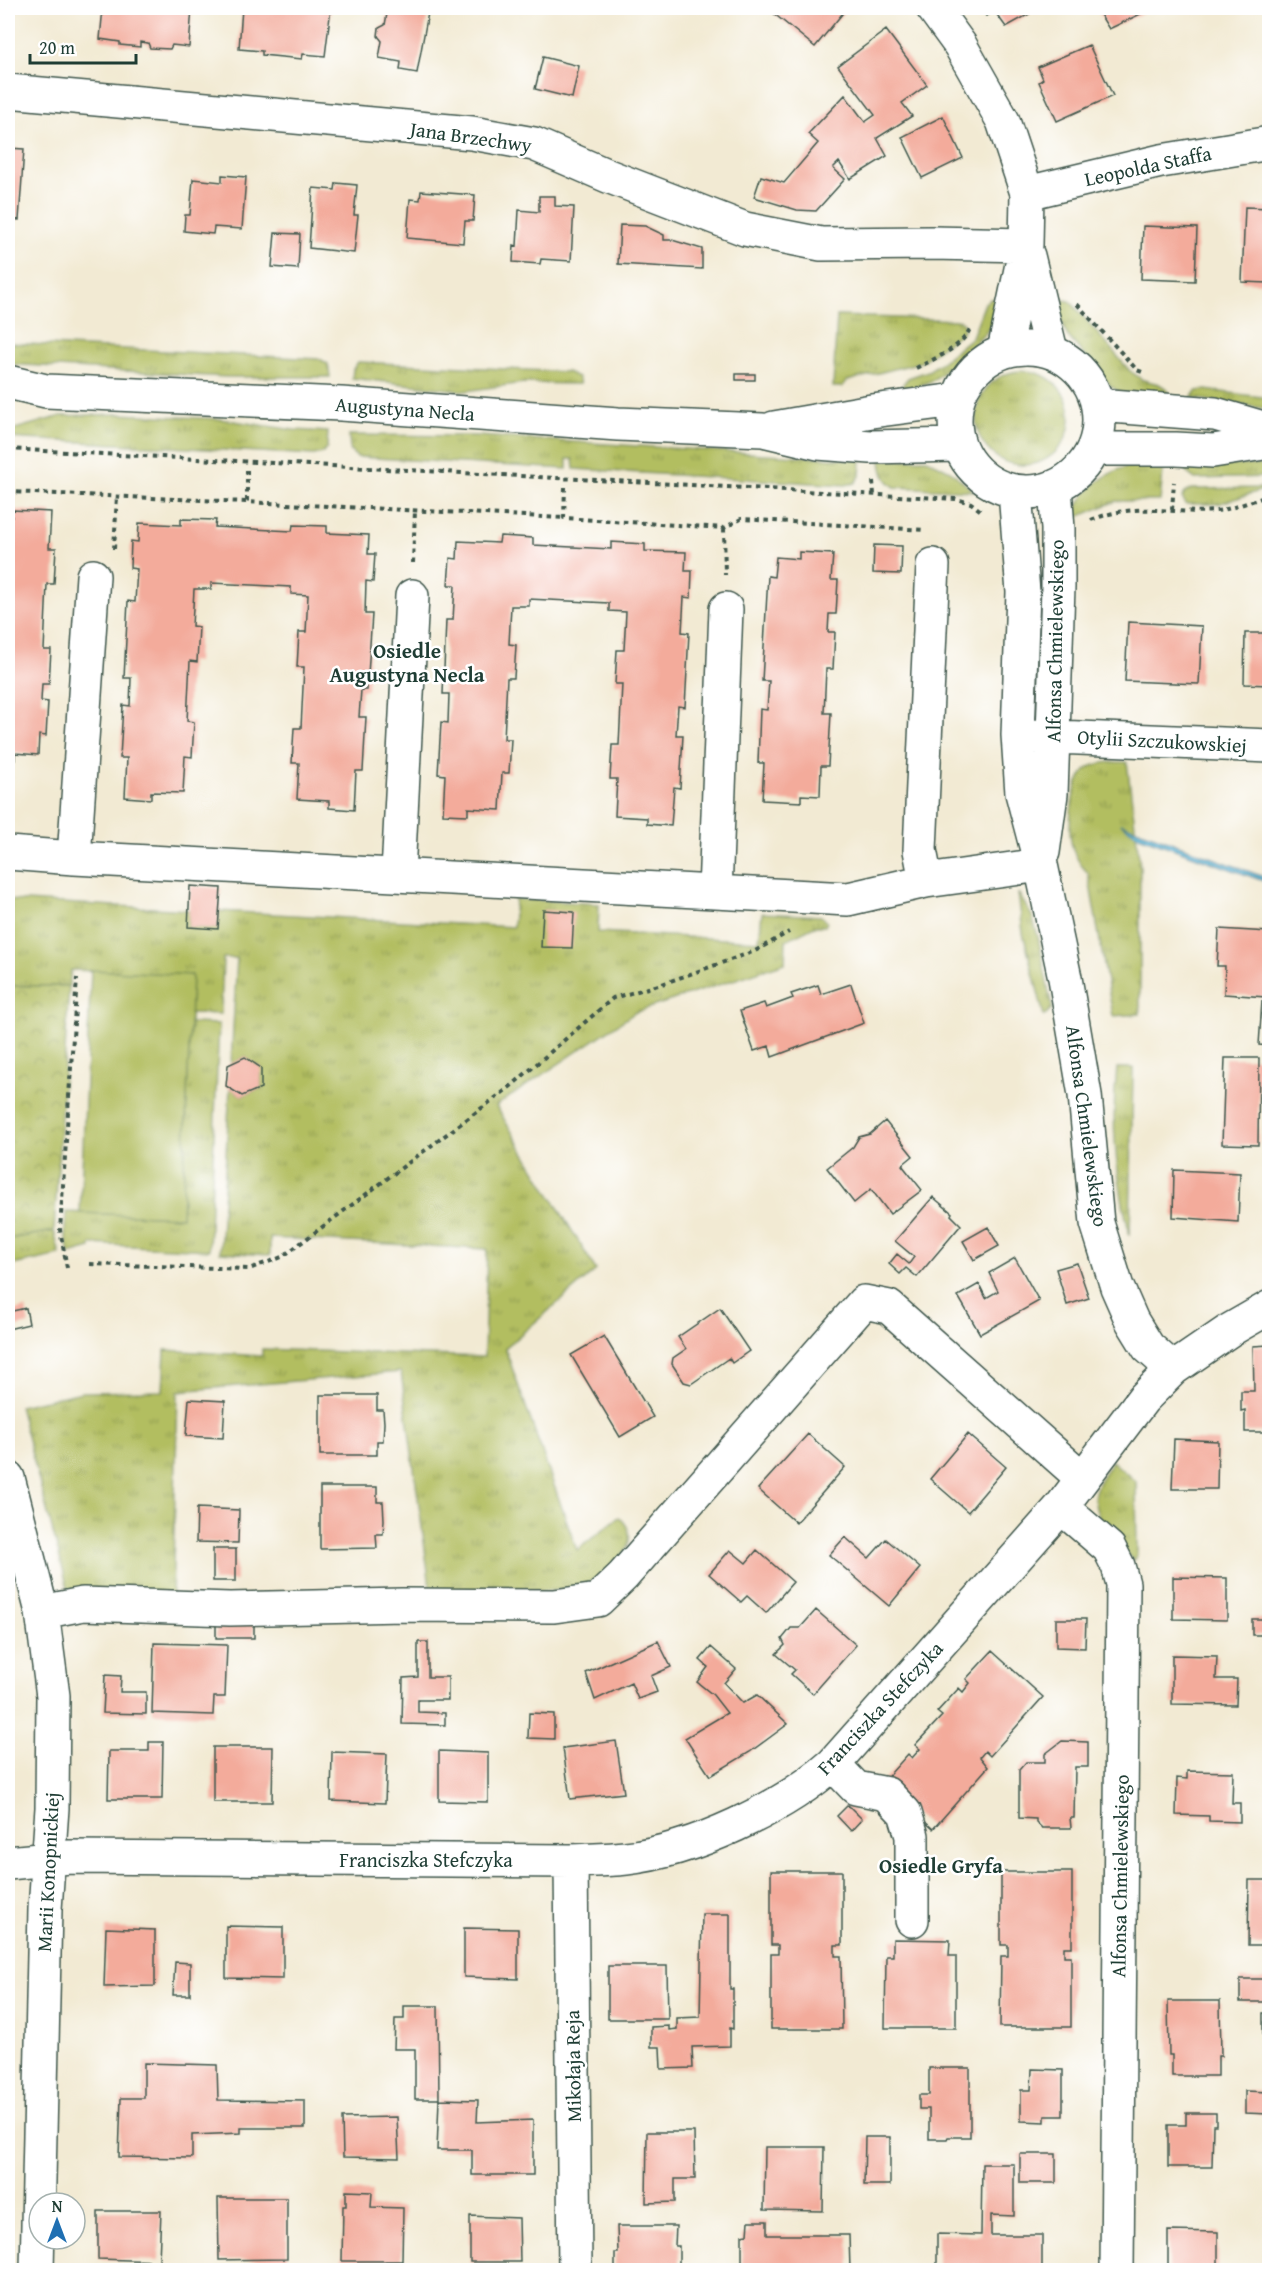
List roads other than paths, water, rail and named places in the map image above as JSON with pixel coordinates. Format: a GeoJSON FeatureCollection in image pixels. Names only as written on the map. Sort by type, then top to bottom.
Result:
{"type":"FeatureCollection","features":[{"type":"Feature","properties":{"kind":"street"},"geometry":{"type":"LineString","coordinates":[[933,8],[960,45],[1003,121],[1027,193],[1026,245],[1004,351]]}},
{"type":"Feature","properties":{"kind":"street","name":"Jana Brzechwy"},"geometry":{"type":"LineString","coordinates":[[8,91],[472,133],[513,140],[534,144],[745,230],[821,244],[1026,245]]}},
{"type":"Feature","properties":{"kind":"street","name":"Leopolda Staffa"},"geometry":{"type":"LineString","coordinates":[[1027,193],[1161,161],[1269,143]]}},
{"type":"Feature","properties":{"kind":"street"},"geometry":{"type":"LineString","coordinates":[[1026,245],[1051,351]]}},
{"type":"Feature","properties":{"kind":"street"},"geometry":{"type":"LineString","coordinates":[[1027,348],[1051,351],[1072,364],[1089,382],[1098,405],[1099,427],[1094,448],[1084,465],[1071,478],[1055,487],[1035,492],[1015,492],[991,484],[971,467],[958,445],[954,422],[956,400],[966,379],[983,362],[1004,351],[1027,348]]}},
{"type":"Feature","properties":{"kind":"street","name":"Augustyna Necla"},"geometry":{"type":"LineString","coordinates":[[8,382],[46,391],[341,404],[618,424],[764,430],[818,443],[871,447],[958,445]]}},
{"type":"Feature","properties":{"kind":"street","name":"Augustyna Necla"},"geometry":{"type":"LineString","coordinates":[[8,399],[46,391]]}},
{"type":"Feature","properties":{"kind":"street","name":"Augustyna Necla"},"geometry":{"type":"LineString","coordinates":[[764,430],[872,411],[956,400]]}},
{"type":"Feature","properties":{"kind":"street"},"geometry":{"type":"LineString","coordinates":[[1098,405],[1215,414],[1269,430]]}},
{"type":"Feature","properties":{"kind":"street"},"geometry":{"type":"LineString","coordinates":[[1094,448],[1176,448],[1213,451],[1269,442]]}},
{"type":"Feature","properties":{"kind":"street","name":"Alfonsa Chmielewskiego"},"geometry":{"type":"LineString","coordinates":[[1041,865],[1051,794],[1058,587],[1055,487]]}},
{"type":"Feature","properties":{"kind":"street","name":"Alfonsa Chmielewskiego"},"geometry":{"type":"LineString","coordinates":[[1015,492],[1023,592],[1018,735],[1022,794],[1041,865],[1065,978],[1085,1095],[1097,1223],[1132,1321],[1148,1347],[1173,1369]]}},
{"type":"Feature","properties":{"kind":"street"},"geometry":{"type":"LineString","coordinates":[[926,881],[920,850],[933,565]]}},
{"type":"Feature","properties":{"kind":"street"},"geometry":{"type":"LineString","coordinates":[[74,858],[93,576]]}},
{"type":"Feature","properties":{"kind":"street"},"geometry":{"type":"LineString","coordinates":[[398,874],[412,596]]}},
{"type":"Feature","properties":{"kind":"street"},"geometry":{"type":"LineString","coordinates":[[714,892],[726,609]]}},
{"type":"Feature","properties":{"kind":"street","name":"Otylii Szczukowskiej"},"geometry":{"type":"LineString","coordinates":[[1018,735],[1269,746]]}},
{"type":"Feature","properties":{"kind":"street"},"geometry":{"type":"LineString","coordinates":[[8,853],[848,898],[926,881],[1041,865]]}},
{"type":"Feature","properties":{"kind":"street"},"geometry":{"type":"LineString","coordinates":[[42,1612],[83,1604],[230,1609],[402,1605],[554,1606],[598,1600],[623,1576],[864,1302],[889,1307],[1082,1478]]}},
{"type":"Feature","properties":{"kind":"street","name":"Franciszka Stefczyka"},"geometry":{"type":"LineString","coordinates":[[8,1863],[49,1859],[571,1861],[628,1858],[679,1847],[752,1818],[806,1787],[833,1764],[1060,1507],[1143,1399],[1173,1369],[1230,1330],[1269,1307]]}},
{"type":"Feature","properties":{"kind":"street","name":"Marii Konopnickiej"},"geometry":{"type":"LineString","coordinates":[[8,1479],[14,1528],[42,1612],[53,1696],[49,1859],[45,1908],[37,2271]]}},
{"type":"Feature","properties":{"kind":"street","name":"Alfonsa Chmielewskiego"},"geometry":{"type":"LineString","coordinates":[[1060,1507],[1109,1548],[1118,1566],[1123,1584],[1116,2271]]}},
{"type":"Feature","properties":{"kind":"street"},"geometry":{"type":"LineString","coordinates":[[833,1764],[856,1788],[886,1794],[905,1813],[912,1836],[912,1920]]}},
{"type":"Feature","properties":{"kind":"street","name":"Mikołaja Reja"},"geometry":{"type":"LineString","coordinates":[[571,1861],[575,2271]]}},
{"type":"Feature","properties":{"kind":"water"},"geometry":{"type":"Polygon","coordinates":[[[1120,823],[1269,879],[1269,883],[1139,836],[1120,823]]]}},
{"type":"Feature","properties":{"kind":"district","name":"Osiedle Augustyna Necla"},"geometry":{"type":"Point","coordinates":[407,663]}},
{"type":"Feature","properties":{"kind":"district","name":"Osiedle Gryfa"},"geometry":{"type":"Point","coordinates":[941,1866]}}]}
